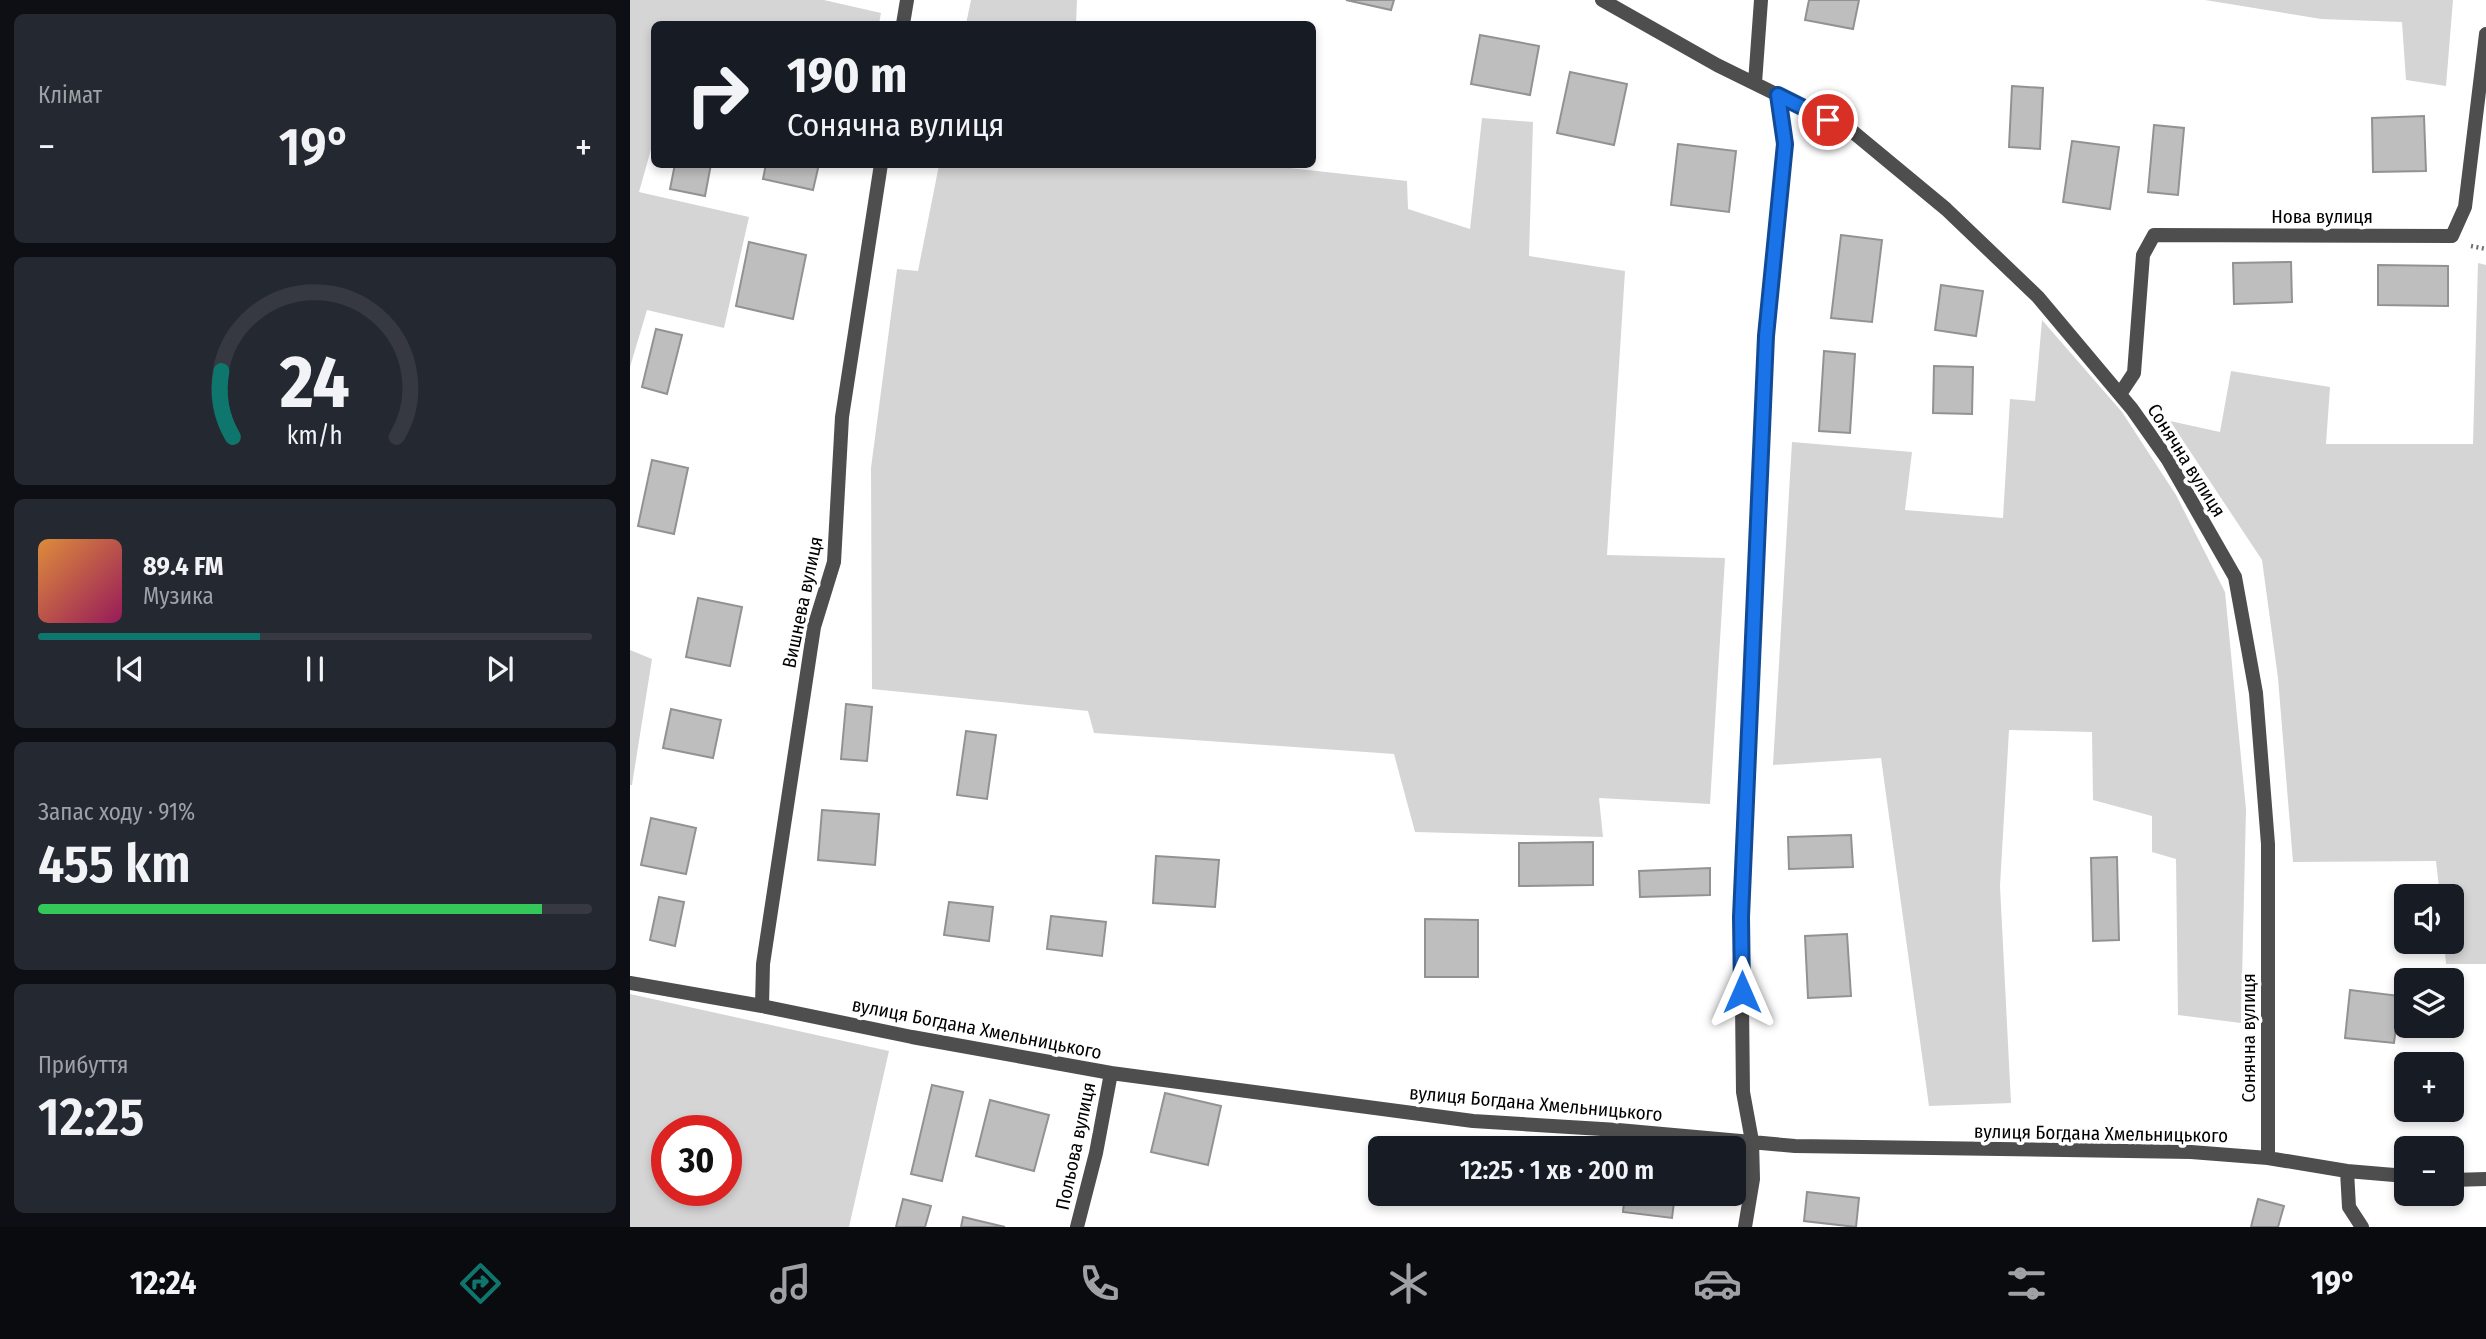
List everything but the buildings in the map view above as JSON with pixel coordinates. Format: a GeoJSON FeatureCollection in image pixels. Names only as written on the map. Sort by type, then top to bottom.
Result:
{"type":"FeatureCollection","features":[{"type":"Feature","properties":{"kind":"street"},"geometry":{"type":"LineString","coordinates":[[904,21],[907,0]]}},
{"type":"Feature","properties":{"kind":"street","name":"Сонячна вулиця"},"geometry":{"type":"LineString","coordinates":[[1602,0],[1755,83],[1853,132],[1947,209],[2038,297],[2120,394],[2168,460],[2235,577],[2256,693],[2268,844],[2268,1158]]}},
{"type":"Feature","properties":{"kind":"street"},"geometry":{"type":"LineString","coordinates":[[1755,83],[1761,0]]}},
{"type":"Feature","properties":{"kind":"street","name":"Нова вулиця"},"geometry":{"type":"LineString","coordinates":[[2120,394],[2134,373],[2143,256],[2154,234],[2452,236],[2465,207],[2486,34]]}},
{"type":"Feature","properties":{"kind":"street"},"geometry":{"type":"LineString","coordinates":[[1745,1227],[1753,1179],[1752,1141],[1743,1092],[1741,917],[1766,336],[1785,144],[1778,95]]}},
{"type":"Feature","properties":{"kind":"street","name":"Вишнева вулиця"},"geometry":{"type":"LineString","coordinates":[[762,1006],[763,964],[814,627],[834,562],[842,417],[880,168]]}},
{"type":"Feature","properties":{"kind":"street","name":"вулиця Богдана Хмельницького"},"geometry":{"type":"LineString","coordinates":[[630,983],[1111,1073],[1473,1121],[1795,1146],[2192,1152],[2268,1158],[2347,1171],[2394,1175]]}},
{"type":"Feature","properties":{"kind":"street","name":"Польова вулиця"},"geometry":{"type":"LineString","coordinates":[[1077,1227],[1096,1153],[1111,1073]]}},
{"type":"Feature","properties":{"kind":"street"},"geometry":{"type":"LineString","coordinates":[[2347,1171],[2349,1207],[2362,1227]]}},
{"type":"Feature","properties":{"kind":"street"},"geometry":{"type":"LineString","coordinates":[[2464,1180],[2486,1179]]}},
{"type":"Feature","properties":{"kind":"shaded area"},"geometry":{"type":"Polygon","coordinates":[[[630,0],[824,0],[881,13],[880,21],[651,21],[651,150],[639,192],[749,217],[724,328],[647,310],[630,367],[630,0]]]}},
{"type":"Feature","properties":{"kind":"shaded area"},"geometry":{"type":"Polygon","coordinates":[[[971,0],[1077,0],[1076,21],[967,21],[971,0]]]}},
{"type":"Feature","properties":{"kind":"shaded area"},"geometry":{"type":"Polygon","coordinates":[[[2205,0],[2453,0],[2446,86],[2406,80],[2402,22],[2321,19],[2205,0]]]}},
{"type":"Feature","properties":{"kind":"shaded area"},"geometry":{"type":"Polygon","coordinates":[[[1482,118],[1533,122],[1529,256],[1625,271],[1607,555],[1725,558],[1710,804],[1599,798],[1603,837],[1415,832],[1394,754],[1094,733],[1088,711],[872,689],[871,468],[897,269],[918,271],[938,168],[1290,168],[1407,181],[1408,209],[1470,229],[1482,118]]]}},
{"type":"Feature","properties":{"kind":"shaded area"},"geometry":{"type":"Polygon","coordinates":[[[2478,263],[2486,265],[2486,964],[2446,964],[2445,954],[2464,954],[2464,884],[2439,884],[2436,861],[2293,862],[2278,678],[2262,560],[2170,421],[2220,432],[2231,371],[2330,387],[2326,444],[2473,444],[2478,263]]]}},
{"type":"Feature","properties":{"kind":"shaded area"},"geometry":{"type":"Polygon","coordinates":[[[2042,320],[2122,412],[2176,495],[2225,592],[2246,809],[2241,1023],[2178,1015],[2176,859],[2152,852],[2152,816],[2093,800],[2092,732],[2009,730],[2000,886],[2011,1103],[1929,1106],[1881,758],[1773,765],[1792,442],[1912,452],[1905,510],[2003,518],[2010,399],[2035,401],[2042,320]]]}},
{"type":"Feature","properties":{"kind":"shaded area"},"geometry":{"type":"Polygon","coordinates":[[[630,650],[652,659],[632,785],[630,785],[630,650]]]}},
{"type":"Feature","properties":{"kind":"shaded area"},"geometry":{"type":"Polygon","coordinates":[[[630,994],[889,1051],[849,1227],[630,1227],[630,994]]]}},
{"type":"Feature","properties":{"kind":"route"},"geometry":{"type":"LineString","coordinates":[[1742,992],[1741,917],[1766,336],[1785,144],[1778,95],[1828,120]]}}]}
